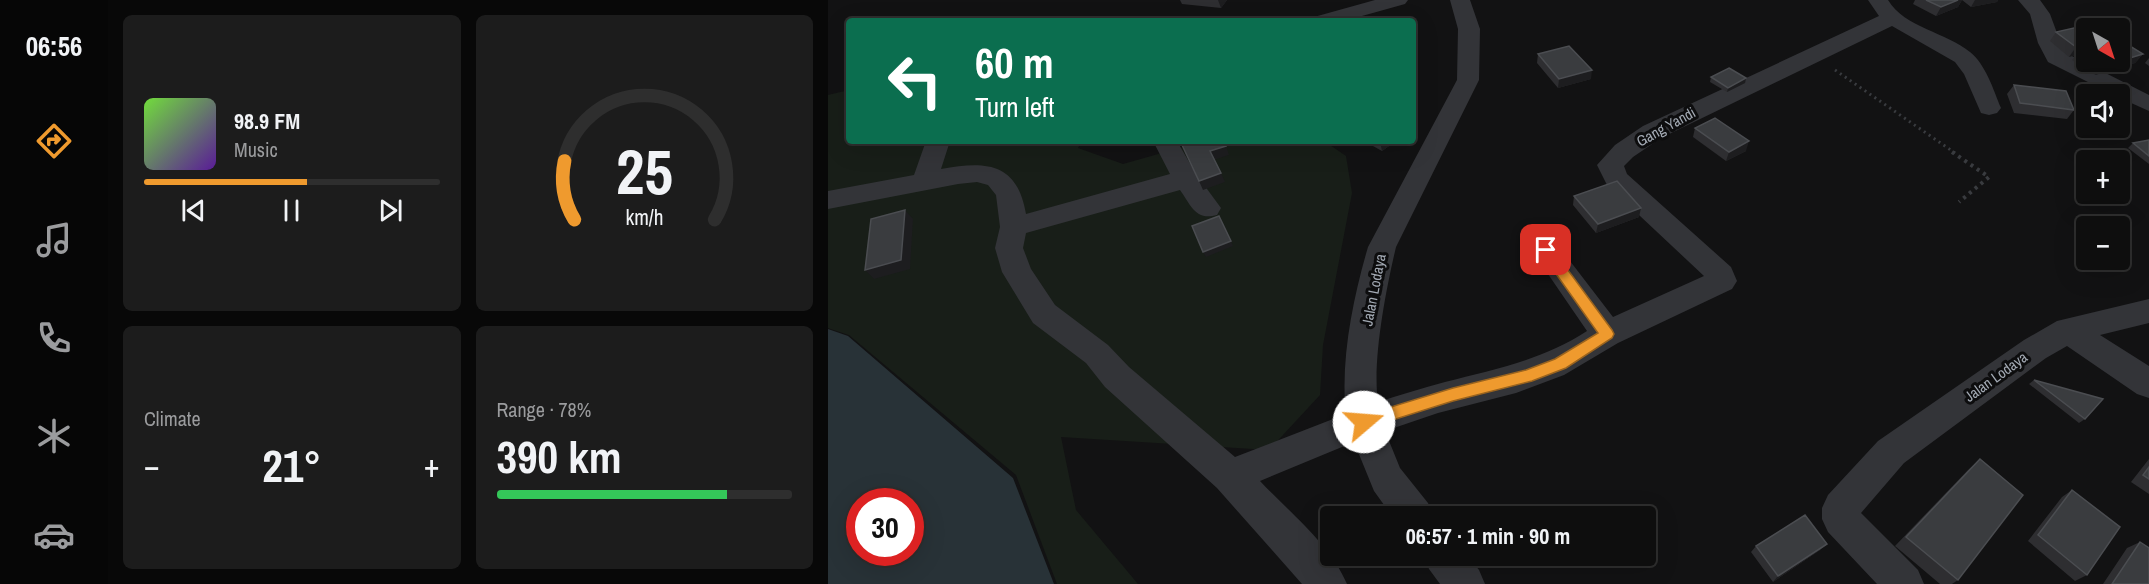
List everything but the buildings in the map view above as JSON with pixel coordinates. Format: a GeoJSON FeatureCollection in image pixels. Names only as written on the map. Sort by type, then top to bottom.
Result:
{"type":"FeatureCollection","features":[{"type":"Feature","properties":{"kind":"street"},"geometry":{"type":"LineString","coordinates":[[1332,18],[1398,0]]}},
{"type":"Feature","properties":{"kind":"street","name":"Jalan Lodaya"},"geometry":{"type":"LineString","coordinates":[[1407,506],[1387,479],[1364,422],[1359,383],[1374,278],[1382,247],[1468,80],[1470,29],[1460,0]]}},
{"type":"Feature","properties":{"kind":"street"},"geometry":{"type":"LineString","coordinates":[[2028,0],[2046,22],[2050,49],[2056,57],[2139,99]]}},
{"type":"Feature","properties":{"kind":"street"},"geometry":{"type":"LineString","coordinates":[[1885,9],[1964,58],[1989,108]]}},
{"type":"Feature","properties":{"kind":"street","name":"Gang Yandi"},"geometry":{"type":"LineString","coordinates":[[1607,334],[1722,281],[1720,275],[1616,179],[1610,165],[1624,151],[1652,132],[1815,56],[1885,9]]}},
{"type":"Feature","properties":{"kind":"street"},"geometry":{"type":"LineString","coordinates":[[924,182],[937,144]]}},
{"type":"Feature","properties":{"kind":"street"},"geometry":{"type":"LineString","coordinates":[[1167,144],[1186,179],[1207,208]]}},
{"type":"Feature","properties":{"kind":"street"},"geometry":{"type":"LineString","coordinates":[[828,200],[958,174],[978,173],[997,178],[1009,193],[1014,227],[1009,248],[1017,272],[1044,314],[1097,354],[1117,378],[1230,476],[1300,551],[1327,584]]}},
{"type":"Feature","properties":{"kind":"street"},"geometry":{"type":"LineString","coordinates":[[1014,227],[1186,179]]}},
{"type":"Feature","properties":{"kind":"street"},"geometry":{"type":"LineString","coordinates":[[1230,476],[1364,422],[1453,394],[1527,376],[1560,364],[1607,334],[1546,250]]}},
{"type":"Feature","properties":{"kind":"street","name":"Jalan Lodaya"},"geometry":{"type":"LineString","coordinates":[[1904,584],[1841,519],[1841,508],[1863,481],[1891,452],[2034,349],[2068,330],[2149,311]]}},
{"type":"Feature","properties":{"kind":"street"},"geometry":{"type":"LineString","coordinates":[[2068,330],[2149,384]]}},
{"type":"Feature","properties":{"kind":"street"},"geometry":{"type":"LineString","coordinates":[[1451,566],[1465,584]]}},
{"type":"Feature","properties":{"kind":"path"},"geometry":{"type":"LineString","coordinates":[[1815,56],[1989,177],[1959,202]]}},
{"type":"Feature","properties":{"kind":"shaded area"},"geometry":{"type":"Polygon","coordinates":[[[846,91],[846,144],[1080,144],[1078,148],[1123,164],[1200,144],[1328,144],[1346,156],[1352,193],[1323,345],[1320,395],[1269,450],[1061,437],[1076,510],[1138,584],[1057,584],[1016,475],[849,335],[828,328],[828,95],[846,91]]]}},
{"type":"Feature","properties":{"kind":"shaded area"},"geometry":{"type":"Polygon","coordinates":[[[828,329],[848,336],[1013,478],[1054,584],[828,584],[828,329]]]}},
{"type":"Feature","properties":{"kind":"route"},"geometry":{"type":"LineString","coordinates":[[1364,422],[1453,394],[1527,376],[1560,364],[1607,334],[1546,250]]}}]}
